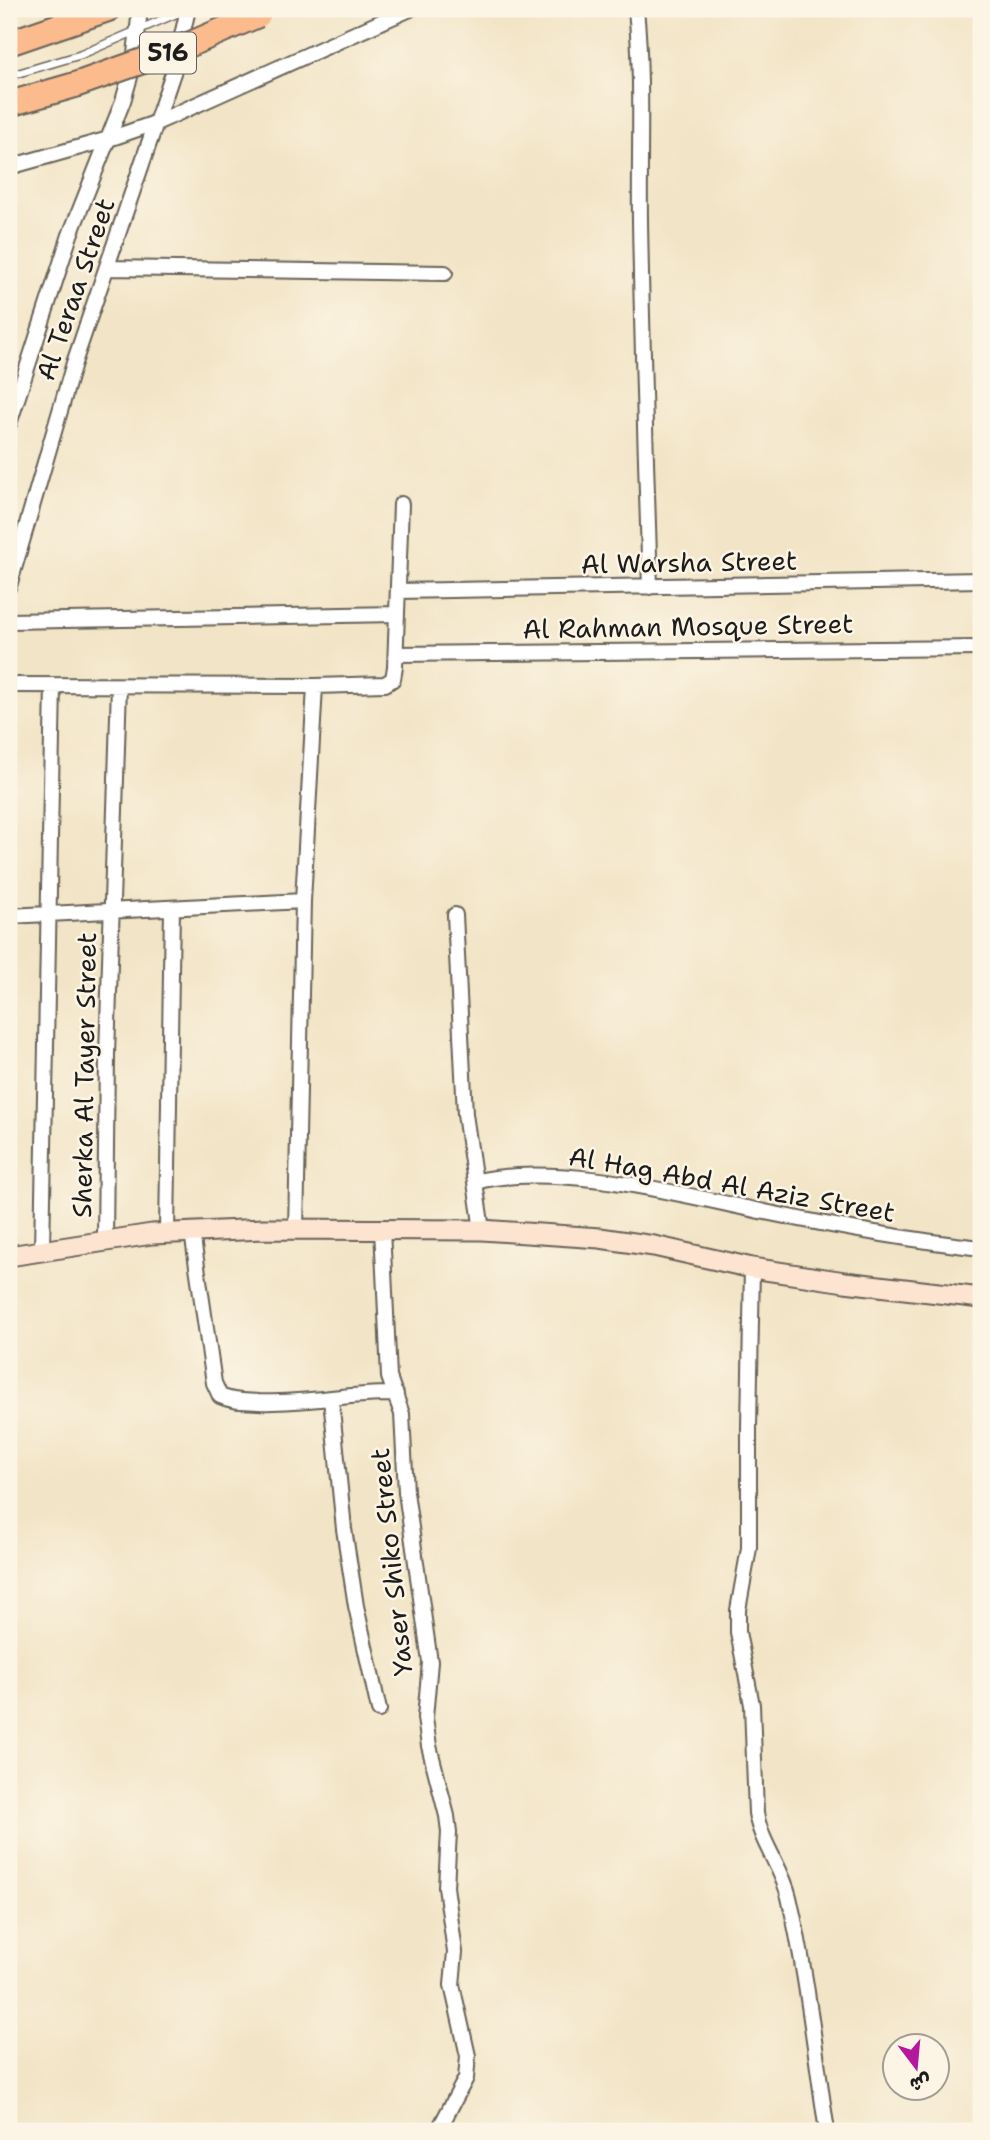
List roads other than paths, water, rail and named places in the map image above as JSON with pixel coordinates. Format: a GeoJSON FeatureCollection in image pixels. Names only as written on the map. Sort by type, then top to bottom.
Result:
{"type":"FeatureCollection","features":[{"type":"Feature","properties":{"kind":"highway"},"geometry":{"type":"LineString","coordinates":[[9,43],[107,9]]}},
{"type":"Feature","properties":{"kind":"highway","name":"516"},"geometry":{"type":"LineString","coordinates":[[9,104],[75,85],[188,45],[264,12]]}},
{"type":"Feature","properties":{"kind":"main road"},"geometry":{"type":"LineString","coordinates":[[9,1256],[167,1233],[481,1225],[600,1238],[654,1246],[752,1268],[981,1298]]}},
{"type":"Feature","properties":{"kind":"street","name":"Al Teraa Street"},"geometry":{"type":"LineString","coordinates":[[10,418],[70,235],[109,139],[134,63],[140,9]]}},
{"type":"Feature","properties":{"kind":"street","name":"Al Teraa Street"},"geometry":{"type":"LineString","coordinates":[[9,586],[74,363],[158,122],[175,67],[188,9]]}},
{"type":"Feature","properties":{"kind":"street"},"geometry":{"type":"LineString","coordinates":[[9,167],[109,139],[158,122],[410,9]]}},
{"type":"Feature","properties":{"kind":"street"},"geometry":{"type":"LineString","coordinates":[[636,9],[641,61],[639,151],[650,587]]}},
{"type":"Feature","properties":{"kind":"street"},"geometry":{"type":"LineString","coordinates":[[107,268],[445,272]]}},
{"type":"Feature","properties":{"kind":"street"},"geometry":{"type":"LineString","coordinates":[[9,685],[385,684],[393,679],[396,654],[401,504]]}},
{"type":"Feature","properties":{"kind":"street","name":"Al Warsha Street"},"geometry":{"type":"LineString","coordinates":[[399,591],[981,580]]}},
{"type":"Feature","properties":{"kind":"street"},"geometry":{"type":"LineString","coordinates":[[9,621],[397,614]]}},
{"type":"Feature","properties":{"kind":"street","name":"Al Rahman Mosque Street"},"geometry":{"type":"LineString","coordinates":[[396,654],[981,648]]}},
{"type":"Feature","properties":{"kind":"street"},"geometry":{"type":"LineString","coordinates":[[42,1250],[53,685]]}},
{"type":"Feature","properties":{"kind":"street","name":"Sherka Al Tayer Street"},"geometry":{"type":"LineString","coordinates":[[105,1240],[107,1055],[119,686]]}},
{"type":"Feature","properties":{"kind":"street"},"geometry":{"type":"LineString","coordinates":[[296,1229],[303,901],[315,686]]}},
{"type":"Feature","properties":{"kind":"street"},"geometry":{"type":"LineString","coordinates":[[9,916],[303,901]]}},
{"type":"Feature","properties":{"kind":"street"},"geometry":{"type":"LineString","coordinates":[[167,1233],[172,908]]}},
{"type":"Feature","properties":{"kind":"street"},"geometry":{"type":"LineString","coordinates":[[455,915],[465,1114],[481,1225]]}},
{"type":"Feature","properties":{"kind":"street","name":"Al Hag Abd Al Aziz Street"},"geometry":{"type":"LineString","coordinates":[[475,1188],[513,1176],[607,1182],[851,1230],[981,1248]]}},
{"type":"Feature","properties":{"kind":"street","name":"Yaser Shiko Street"},"geometry":{"type":"LineString","coordinates":[[382,1229],[389,1377],[402,1414],[406,1492],[430,1662],[425,1718],[448,1824],[446,1887],[455,1952],[452,1985],[468,2056],[466,2078],[438,2131]]}},
{"type":"Feature","properties":{"kind":"street"},"geometry":{"type":"LineString","coordinates":[[192,1232],[214,1383],[220,1396],[235,1401],[284,1403],[396,1394]]}},
{"type":"Feature","properties":{"kind":"street"},"geometry":{"type":"LineString","coordinates":[[752,1268],[749,1548],[738,1610],[738,1632],[752,1705],[757,1822],[765,1846],[778,1867],[788,1893],[812,2024],[827,2131]]}},
{"type":"Feature","properties":{"kind":"street"},"geometry":{"type":"LineString","coordinates":[[331,1399],[352,1581],[379,1710]]}},
{"type":"Feature","properties":{"kind":"lane"},"geometry":{"type":"LineString","coordinates":[[9,76],[80,55],[188,9]]}}]}
